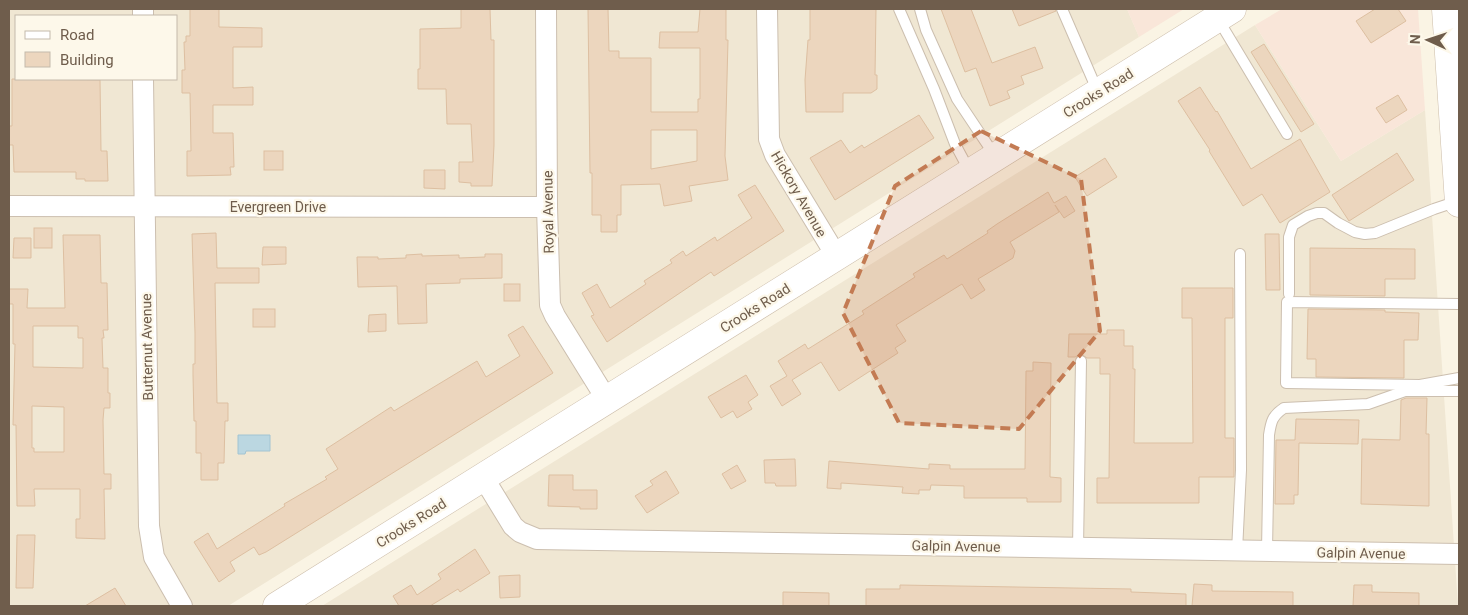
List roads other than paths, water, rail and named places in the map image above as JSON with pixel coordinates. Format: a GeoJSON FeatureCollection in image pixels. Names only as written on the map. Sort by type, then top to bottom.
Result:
{"type":"FeatureCollection","features":[{"type":"Feature","properties":{"kind":"main road"},"geometry":{"type":"LineString","coordinates":[[1446,9],[1459,202]]}},
{"type":"Feature","properties":{"kind":"main road","name":"Crooks Road"},"geometry":{"type":"LineString","coordinates":[[276,606],[1225,13]]}},
{"type":"Feature","properties":{"kind":"street","name":"Royal Avenue"},"geometry":{"type":"LineString","coordinates":[[546,9],[547,207],[550,305],[607,400]]}},
{"type":"Feature","properties":{"kind":"street","name":"Hickory Avenue"},"geometry":{"type":"LineString","coordinates":[[767,9],[769,139],[775,155],[837,256]]}},
{"type":"Feature","properties":{"kind":"street","name":"Butternut Avenue"},"geometry":{"type":"LineString","coordinates":[[144,80],[149,526],[151,545],[157,566],[182,606]]}},
{"type":"Feature","properties":{"kind":"street","name":"Evergreen Drive"},"geometry":{"type":"LineString","coordinates":[[9,206],[547,207]]}},
{"type":"Feature","properties":{"kind":"street","name":"Galpin Avenue"},"geometry":{"type":"LineString","coordinates":[[483,478],[513,526],[520,532],[537,539],[1459,554]]}},
{"type":"Feature","properties":{"kind":"lane"},"geometry":{"type":"LineString","coordinates":[[899,9],[934,89],[955,144],[971,173]]}},
{"type":"Feature","properties":{"kind":"lane"},"geometry":{"type":"LineString","coordinates":[[920,9],[926,30],[957,99],[996,157]]}},
{"type":"Feature","properties":{"kind":"lane"},"geometry":{"type":"LineString","coordinates":[[1062,9],[1098,93]]}},
{"type":"Feature","properties":{"kind":"lane"},"geometry":{"type":"LineString","coordinates":[[1225,13],[1288,134]]}},
{"type":"Feature","properties":{"kind":"lane"},"geometry":{"type":"LineString","coordinates":[[1288,294],[1289,237],[1293,224],[1308,216],[1324,213],[1355,232],[1375,233],[1434,209],[1459,202]]}},
{"type":"Feature","properties":{"kind":"lane"},"geometry":{"type":"LineString","coordinates":[[1237,551],[1241,470],[1240,254]]}},
{"type":"Feature","properties":{"kind":"lane"},"geometry":{"type":"LineString","coordinates":[[1459,304],[1287,302],[1286,383],[1420,385],[1459,378]]}},
{"type":"Feature","properties":{"kind":"lane"},"geometry":{"type":"LineString","coordinates":[[1078,548],[1081,361]]}},
{"type":"Feature","properties":{"kind":"lane"},"geometry":{"type":"LineString","coordinates":[[1267,551],[1269,435],[1271,423],[1276,413],[1284,408],[1368,404],[1405,391],[1459,391]]}},
{"type":"Feature","properties":{"kind":"water"},"geometry":{"type":"Polygon","coordinates":[[[238,435],[270,435],[270,451],[246,451],[245,454],[238,454],[238,435]]]}}]}
